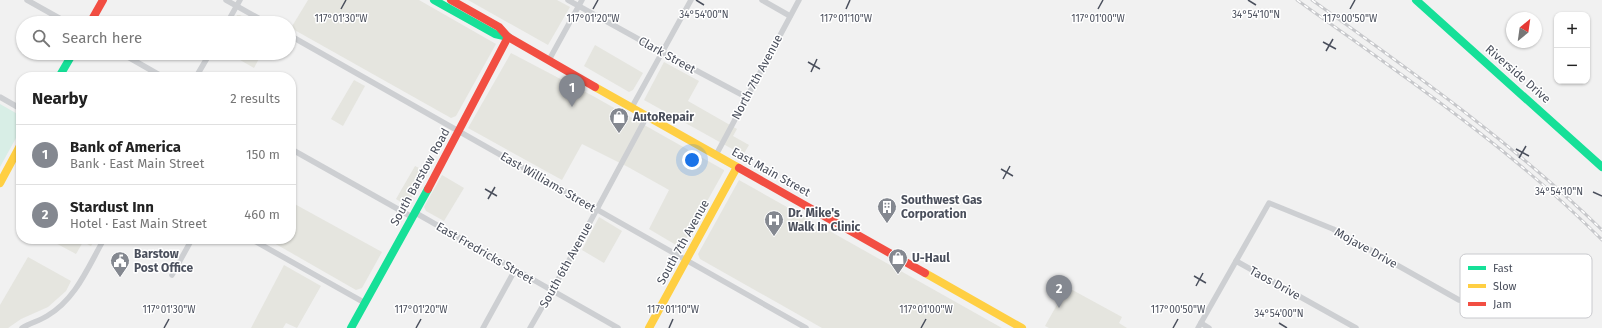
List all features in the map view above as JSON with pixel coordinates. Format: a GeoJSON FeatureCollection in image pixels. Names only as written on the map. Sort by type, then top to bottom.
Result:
{"type":"FeatureCollection","features":[{"type":"Feature","properties":{"kind":"main road"},"geometry":{"type":"LineString","coordinates":[[94,16],[103,0]]}},
{"type":"Feature","properties":{"kind":"main road","name":"East Main Street"},"geometry":{"type":"LineString","coordinates":[[434,0],[494,34],[508,36]]}},
{"type":"Feature","properties":{"kind":"main road","name":"East Main Street"},"geometry":{"type":"LineString","coordinates":[[451,0],[499,27],[508,36],[549,60],[1022,328]]}},
{"type":"Feature","properties":{"kind":"main road","name":"Riverside Drive"},"geometry":{"type":"LineString","coordinates":[[1416,0],[1602,167]]}},
{"type":"Feature","properties":{"kind":"main road","name":"South Barstow Road"},"geometry":{"type":"LineString","coordinates":[[351,328],[508,36]]}},
{"type":"Feature","properties":{"kind":"main road"},"geometry":{"type":"LineString","coordinates":[[62,72],[69,60]]}},
{"type":"Feature","properties":{"kind":"main road"},"geometry":{"type":"LineString","coordinates":[[0,183],[16,153]]}},
{"type":"Feature","properties":{"kind":"main road","name":"South 7th Avenue"},"geometry":{"type":"LineString","coordinates":[[649,328],[737,167]]}},
{"type":"Feature","properties":{"kind":"street"},"geometry":{"type":"LineString","coordinates":[[28,0],[56,16]]}},
{"type":"Feature","properties":{"kind":"street"},"geometry":{"type":"LineString","coordinates":[[226,0],[254,16]]}},
{"type":"Feature","properties":{"kind":"street"},"geometry":{"type":"LineString","coordinates":[[231,16],[240,0]]}},
{"type":"Feature","properties":{"kind":"street","name":"Clark Street"},"geometry":{"type":"LineString","coordinates":[[568,0],[746,97]]}},
{"type":"Feature","properties":{"kind":"street"},"geometry":{"type":"LineString","coordinates":[[549,60],[582,0]]}},
{"type":"Feature","properties":{"kind":"street"},"geometry":{"type":"LineString","coordinates":[[632,107],[691,0]]}},
{"type":"Feature","properties":{"kind":"street"},"geometry":{"type":"LineString","coordinates":[[762,0],[790,16]]}},
{"type":"Feature","properties":{"kind":"street","name":"North 7th Avenue"},"geometry":{"type":"LineString","coordinates":[[716,155],[799,0]]}},
{"type":"Feature","properties":{"kind":"street","name":"East Williams Street"},"geometry":{"type":"LineString","coordinates":[[296,40],[806,328]]}},
{"type":"Feature","properties":{"kind":"street"},"geometry":{"type":"LineString","coordinates":[[134,60],[155,72]]}},
{"type":"Feature","properties":{"kind":"street"},"geometry":{"type":"LineString","coordinates":[[199,72],[206,60]]}},
{"type":"Feature","properties":{"kind":"street"},"geometry":{"type":"LineString","coordinates":[[0,97],[16,106]]}},
{"type":"Feature","properties":{"kind":"street","name":"South 6th Avenue"},"geometry":{"type":"LineString","coordinates":[[530,328],[597,210],[647,116]]}},
{"type":"Feature","properties":{"kind":"street","name":"East Fredricks Street"},"geometry":{"type":"LineString","coordinates":[[296,152],[413,214],[618,328]]}},
{"type":"Feature","properties":{"kind":"street","name":"Mojave Drive"},"geometry":{"type":"LineString","coordinates":[[1236,261],[1268,203],[1333,229],[1459,300]]}},
{"type":"Feature","properties":{"kind":"street"},"geometry":{"type":"LineString","coordinates":[[22,328],[46,316],[68,300],[101,244]]}},
{"type":"Feature","properties":{"kind":"street"},"geometry":{"type":"LineString","coordinates":[[172,275],[189,244]]}},
{"type":"Feature","properties":{"kind":"street"},"geometry":{"type":"LineString","coordinates":[[260,244],[365,303]]}},
{"type":"Feature","properties":{"kind":"street"},"geometry":{"type":"LineString","coordinates":[[1209,328],[1200,326],[1236,261]]}},
{"type":"Feature","properties":{"kind":"street","name":"Taos Drive"},"geometry":{"type":"LineString","coordinates":[[1236,261],[1356,328]]}},
{"type":"Feature","properties":{"kind":"street"},"geometry":{"type":"LineString","coordinates":[[483,328],[515,270]]}},
{"type":"Feature","properties":{"kind":"shaded area"},"geometry":{"type":"Polygon","coordinates":[[[308,0],[419,0],[496,44],[456,116],[451,118],[296,31],[296,20],[308,0]]]}},
{"type":"Feature","properties":{"kind":"shaded area"},"geometry":{"type":"Polygon","coordinates":[[[468,0],[557,0],[570,7],[548,45],[468,0]]]}},
{"type":"Feature","properties":{"kind":"shaded area"},"geometry":{"type":"Polygon","coordinates":[[[595,45],[643,73],[633,90],[629,92],[584,66],[595,45]]]}},
{"type":"Feature","properties":{"kind":"shaded area"},"geometry":{"type":"Polygon","coordinates":[[[511,53],[593,96],[724,170],[681,248],[649,229],[669,190],[582,144],[562,180],[468,128],[511,53]]]}},
{"type":"Feature","properties":{"kind":"shaded area"},"geometry":{"type":"Polygon","coordinates":[[[240,60],[258,60],[254,68],[240,60]]]}},
{"type":"Feature","properties":{"kind":"shaded area"},"geometry":{"type":"Polygon","coordinates":[[[664,62],[699,81],[688,101],[737,129],[733,136],[749,145],[743,155],[644,100],[664,62]]]}},
{"type":"Feature","properties":{"kind":"shaded area"},"geometry":{"type":"Polygon","coordinates":[[[354,80],[365,86],[343,126],[331,119],[354,80]]]}},
{"type":"Feature","properties":{"kind":"shaded area"},"geometry":{"type":"Polygon","coordinates":[[[415,166],[425,171],[408,204],[404,204],[396,199],[415,166]]]}},
{"type":"Feature","properties":{"kind":"shaded area"},"geometry":{"type":"Polygon","coordinates":[[[442,175],[464,188],[444,221],[426,211],[424,207],[442,175]]]}},
{"type":"Feature","properties":{"kind":"shaded area"},"geometry":{"type":"Polygon","coordinates":[[[739,180],[1002,328],[822,328],[700,259],[698,254],[739,180]]]}},
{"type":"Feature","properties":{"kind":"shaded area"},"geometry":{"type":"Polygon","coordinates":[[[296,205],[382,252],[362,288],[356,290],[276,244],[296,244],[296,205]]]}},
{"type":"Feature","properties":{"kind":"shaded area"},"geometry":{"type":"Polygon","coordinates":[[[599,217],[622,231],[604,263],[582,250],[599,217]]]}},
{"type":"Feature","properties":{"kind":"shaded area"},"geometry":{"type":"Polygon","coordinates":[[[57,244],[82,244],[76,254],[57,244]]]}},
{"type":"Feature","properties":{"kind":"shaded area"},"geometry":{"type":"Polygon","coordinates":[[[28,257],[71,281],[66,291],[48,307],[21,319],[8,328],[0,328],[0,305],[28,257]]]}},
{"type":"Feature","properties":{"kind":"shaded area"},"geometry":{"type":"Polygon","coordinates":[[[284,265],[321,286],[297,328],[286,323],[283,328],[251,328],[284,265]]]}},
{"type":"Feature","properties":{"kind":"shaded area"},"geometry":{"type":"Polygon","coordinates":[[[1067,287],[1122,317],[1119,323],[1127,328],[1049,328],[1045,326],[1067,287]]]}},
{"type":"Feature","properties":{"kind":"green space"},"geometry":{"type":"Polygon","coordinates":[[[0,104],[16,113],[16,138],[0,167],[0,104]]]}},
{"type":"Feature","properties":{"kind":"railway"},"geometry":{"type":"LineString","coordinates":[[1297,0],[1455,114],[1531,174],[1602,240]]}},
{"type":"Feature","properties":{"kind":"railway"},"geometry":{"type":"LineString","coordinates":[[1312,0],[1461,109],[1533,167],[1602,230]]}},
{"type":"Feature","properties":{"kind":"traffic: fast"},"geometry":{"type":"LineString","coordinates":[[434,0],[495,34],[508,37]]}},
{"type":"Feature","properties":{"kind":"traffic: fast"},"geometry":{"type":"LineString","coordinates":[[1416,0],[1602,167]]}},
{"type":"Feature","properties":{"kind":"traffic: fast"},"geometry":{"type":"LineString","coordinates":[[62,72],[69,60]]}},
{"type":"Feature","properties":{"kind":"traffic: fast"},"geometry":{"type":"LineString","coordinates":[[351,328],[428,189]]}},
{"type":"Feature","properties":{"kind":"traffic: slow"},"geometry":{"type":"LineString","coordinates":[[595,87],[739,168]]}},
{"type":"Feature","properties":{"kind":"traffic: slow"},"geometry":{"type":"LineString","coordinates":[[0,183],[16,153]]}},
{"type":"Feature","properties":{"kind":"traffic: slow"},"geometry":{"type":"LineString","coordinates":[[649,328],[737,167]]}},
{"type":"Feature","properties":{"kind":"traffic: slow"},"geometry":{"type":"LineString","coordinates":[[925,273],[1022,328]]}},
{"type":"Feature","properties":{"kind":"traffic: jam"},"geometry":{"type":"LineString","coordinates":[[94,16],[103,0]]}},
{"type":"Feature","properties":{"kind":"traffic: jam"},"geometry":{"type":"LineString","coordinates":[[451,0],[499,27],[508,37],[595,87]]}},
{"type":"Feature","properties":{"kind":"traffic: jam"},"geometry":{"type":"LineString","coordinates":[[428,189],[508,37]]}},
{"type":"Feature","properties":{"kind":"traffic: jam"},"geometry":{"type":"LineString","coordinates":[[739,168],[925,273]]}},
{"type":"Feature","properties":{"kind":"place","name":"Bank of America"},"geometry":{"type":"Point","coordinates":[572,107]}},
{"type":"Feature","properties":{"kind":"place","name":"AutoRepair"},"geometry":{"type":"Point","coordinates":[619,134]}},
{"type":"Feature","properties":{"kind":"place","name":"Southwest Gas Corporation"},"geometry":{"type":"Point","coordinates":[887,224]}},
{"type":"Feature","properties":{"kind":"place","name":"Dr. Mike's Walk In Clinic"},"geometry":{"type":"Point","coordinates":[774,237]}},
{"type":"Feature","properties":{"kind":"place","name":"U-Haul"},"geometry":{"type":"Point","coordinates":[898,275]}},
{"type":"Feature","properties":{"kind":"place","name":"Barstow Post Office"},"geometry":{"type":"Point","coordinates":[120,278]}},
{"type":"Feature","properties":{"kind":"place","name":"Stardust Inn"},"geometry":{"type":"Point","coordinates":[1059,308]}}]}
